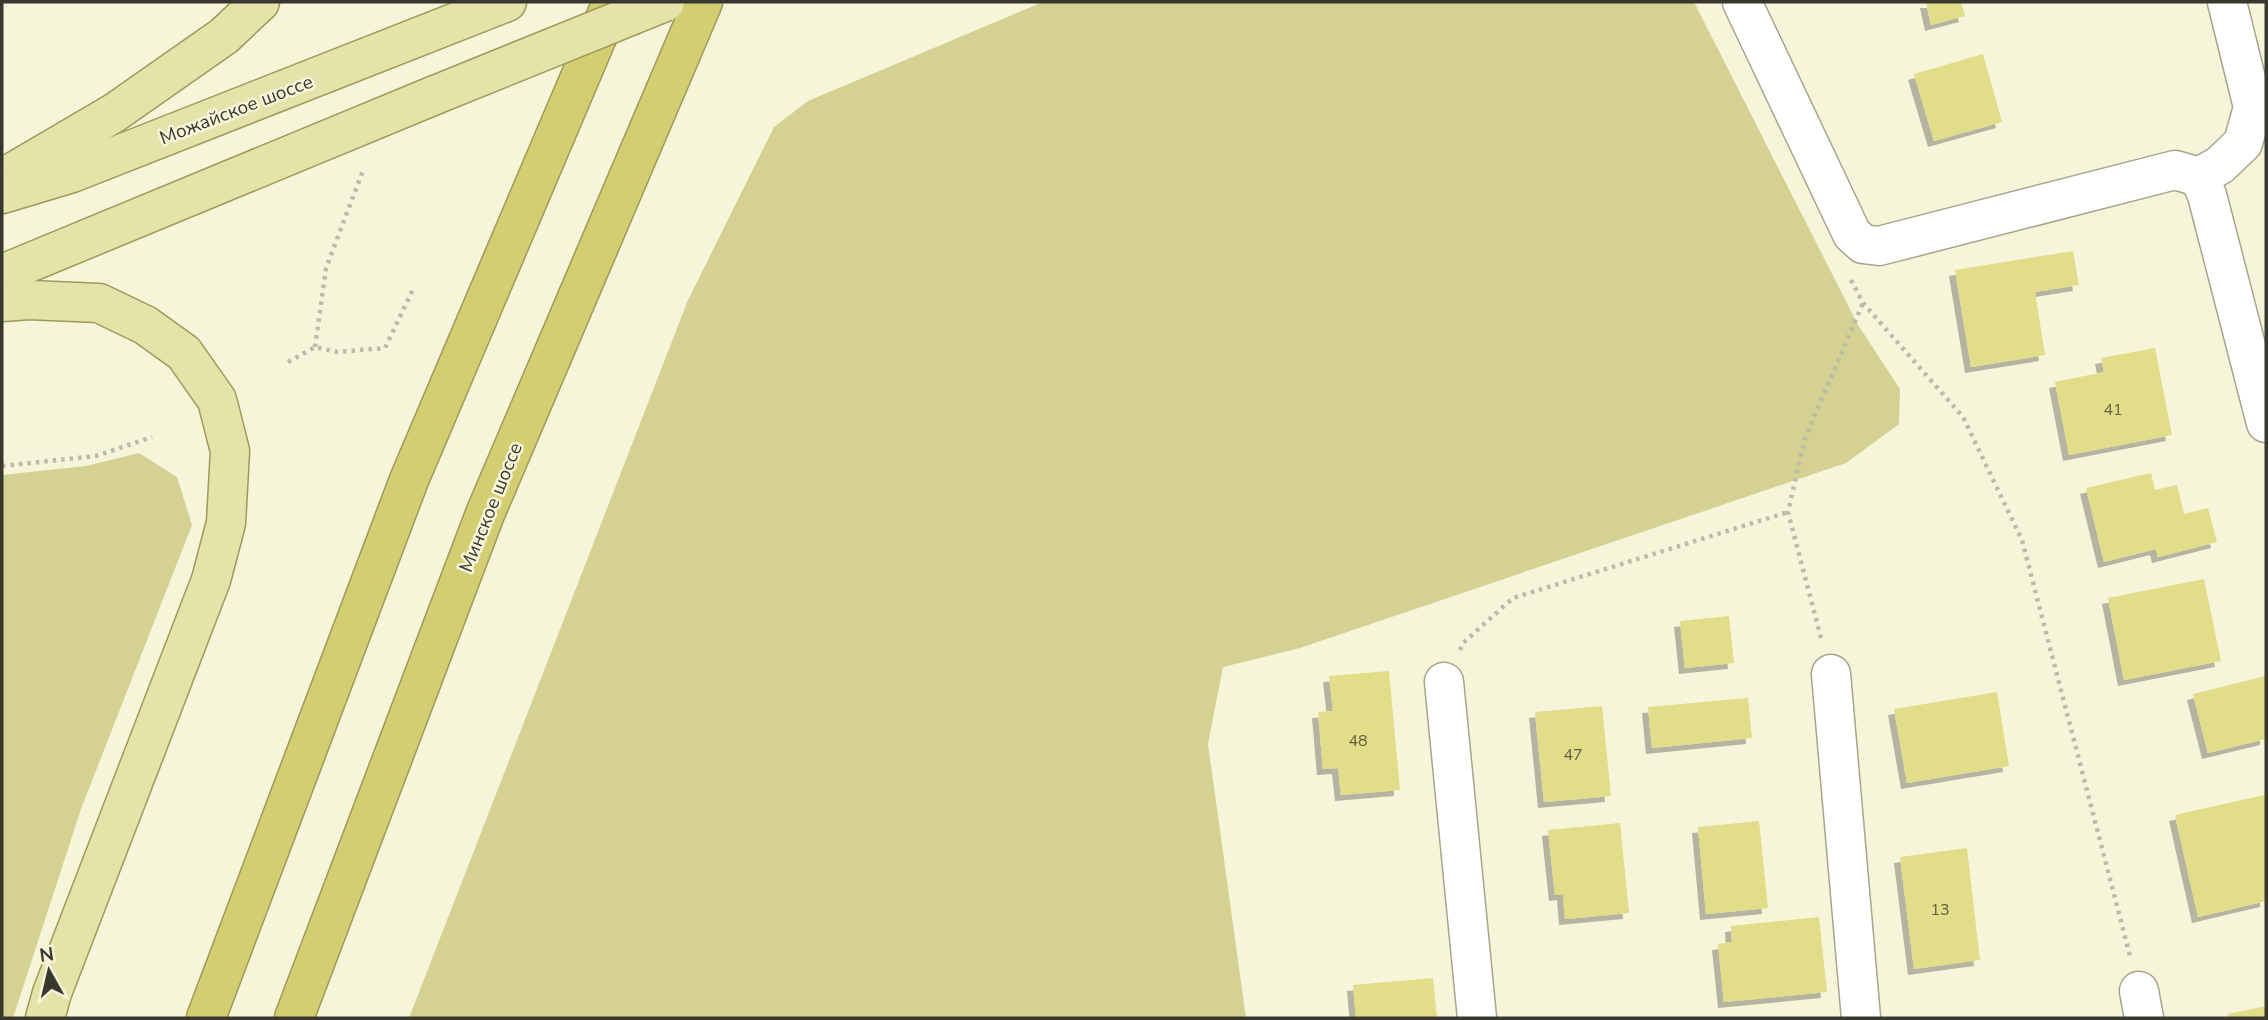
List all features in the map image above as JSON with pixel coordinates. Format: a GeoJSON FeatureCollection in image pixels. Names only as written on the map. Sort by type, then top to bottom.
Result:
{"type":"FeatureCollection","features":[{"type":"Feature","properties":{"kind":"highway"},"geometry":{"type":"LineString","coordinates":[[206,1018],[409,480],[612,2]]}},
{"type":"Feature","properties":{"kind":"highway","name":"Минское шоссе"},"geometry":{"type":"LineString","coordinates":[[294,1018],[485,514],[702,2]]}},
{"type":"Feature","properties":{"kind":"main road"},"geometry":{"type":"LineString","coordinates":[[2,179],[114,113],[224,36],[260,2]]}},
{"type":"Feature","properties":{"kind":"main road","name":"Можайское шоссе"},"geometry":{"type":"LineString","coordinates":[[2,194],[72,173],[507,2]]}},
{"type":"Feature","properties":{"kind":"main road"},"geometry":{"type":"LineString","coordinates":[[2,274],[665,2]]}},
{"type":"Feature","properties":{"kind":"main road"},"geometry":{"type":"LineString","coordinates":[[2,302],[29,300],[99,303],[145,325],[184,353],[217,400],[230,451],[226,523],[211,580],[52,993],[45,1018]]}},
{"type":"Feature","properties":{"kind":"street"},"geometry":{"type":"LineString","coordinates":[[1742,2],[1852,234],[1863,244],[1880,246],[2175,170],[2199,177],[2220,165],[2243,143],[2253,107],[2227,2]]}},
{"type":"Feature","properties":{"kind":"street"},"geometry":{"type":"LineString","coordinates":[[2199,177],[2207,195],[2266,423]]}},
{"type":"Feature","properties":{"kind":"street"},"geometry":{"type":"LineString","coordinates":[[1831,674],[1861,1018]]}},
{"type":"Feature","properties":{"kind":"street"},"geometry":{"type":"LineString","coordinates":[[1444,682],[1477,1018]]}},
{"type":"Feature","properties":{"kind":"path"},"geometry":{"type":"LineString","coordinates":[[316,347],[326,268],[364,168]]}},
{"type":"Feature","properties":{"kind":"path"},"geometry":{"type":"LineString","coordinates":[[1851,278],[1863,303],[1963,417],[2022,540],[2141,1005]]}},
{"type":"Feature","properties":{"kind":"path"},"geometry":{"type":"LineString","coordinates":[[288,362],[316,347],[337,352],[385,348],[414,286]]}},
{"type":"Feature","properties":{"kind":"path"},"geometry":{"type":"LineString","coordinates":[[1831,674],[1788,512],[1805,438],[1863,303]]}},
{"type":"Feature","properties":{"kind":"path"},"geometry":{"type":"LineString","coordinates":[[2,466],[96,456],[152,437]]}},
{"type":"Feature","properties":{"kind":"path"},"geometry":{"type":"LineString","coordinates":[[1444,682],[1463,643],[1513,598],[1788,512]]}},
{"type":"Feature","properties":{"kind":"shaded area"},"geometry":{"type":"Polygon","coordinates":[[[1043,2],[1694,2],[1858,325],[1900,389],[1899,424],[1846,463],[1300,648],[1223,667],[1208,744],[1246,1018],[409,1018],[688,300],[774,127],[808,101],[1043,2]]]}},
{"type":"Feature","properties":{"kind":"shaded area"},"geometry":{"type":"Polygon","coordinates":[[[139,453],[177,477],[192,525],[81,809],[13,1018],[2,1018],[2,475],[86,466],[139,453]]]}},
{"type":"Feature","properties":{"kind":"building"},"geometry":{"type":"Polygon","coordinates":[[[1926,2],[1961,2],[1965,16],[1931,25],[1926,2]]]}},
{"type":"Feature","properties":{"kind":"building"},"geometry":{"type":"Polygon","coordinates":[[[1983,54],[2002,122],[1934,141],[1914,74],[1983,54]]]}},
{"type":"Feature","properties":{"kind":"building"},"geometry":{"type":"Polygon","coordinates":[[[2073,251],[2079,285],[2035,292],[2045,355],[1971,367],[1955,270],[2073,251]]]}},
{"type":"Feature","properties":{"kind":"building"},"geometry":{"type":"Polygon","coordinates":[[[2155,348],[2172,435],[2069,455],[2055,382],[2104,372],[2101,358],[2155,348]]]}},
{"type":"Feature","properties":{"kind":"building"},"geometry":{"type":"Polygon","coordinates":[[[2151,473],[2155,490],[2177,485],[2184,514],[2208,508],[2217,542],[2158,557],[2156,549],[2104,562],[2086,488],[2151,473]]]}},
{"type":"Feature","properties":{"kind":"building"},"geometry":{"type":"Polygon","coordinates":[[[2204,579],[2221,661],[2124,680],[2108,598],[2204,579]]]}},
{"type":"Feature","properties":{"kind":"building"},"geometry":{"type":"Polygon","coordinates":[[[1729,616],[1734,663],[1685,668],[1680,621],[1729,616]]]}},
{"type":"Feature","properties":{"kind":"building"},"geometry":{"type":"Polygon","coordinates":[[[1389,671],[1400,790],[1341,795],[1338,768],[1323,769],[1318,712],[1333,711],[1329,676],[1389,671]]]}},
{"type":"Feature","properties":{"kind":"building"},"geometry":{"type":"Polygon","coordinates":[[[2266,676],[2266,739],[2208,753],[2193,694],[2266,676]]]}},
{"type":"Feature","properties":{"kind":"building"},"geometry":{"type":"Polygon","coordinates":[[[1997,692],[2009,766],[1907,783],[1894,709],[1997,692]]]}},
{"type":"Feature","properties":{"kind":"building"},"geometry":{"type":"Polygon","coordinates":[[[1748,698],[1752,738],[1652,748],[1648,707],[1748,698]]]}},
{"type":"Feature","properties":{"kind":"building"},"geometry":{"type":"Polygon","coordinates":[[[1602,706],[1611,796],[1544,802],[1535,712],[1602,706]]]}},
{"type":"Feature","properties":{"kind":"building"},"geometry":{"type":"Polygon","coordinates":[[[2264,795],[2266,901],[2198,917],[2175,815],[2264,795]]]}},
{"type":"Feature","properties":{"kind":"building"},"geometry":{"type":"Polygon","coordinates":[[[1759,821],[1768,908],[1706,914],[1698,827],[1759,821]]]}},
{"type":"Feature","properties":{"kind":"building"},"geometry":{"type":"Polygon","coordinates":[[[1620,823],[1629,913],[1565,919],[1563,894],[1555,895],[1548,830],[1620,823]]]}},
{"type":"Feature","properties":{"kind":"building"},"geometry":{"type":"Polygon","coordinates":[[[1967,848],[1980,960],[1914,969],[1900,857],[1967,848]]]}},
{"type":"Feature","properties":{"kind":"building"},"geometry":{"type":"Polygon","coordinates":[[[1819,917],[1827,992],[1724,1002],[1718,944],[1732,942],[1731,926],[1819,917]]]}},
{"type":"Feature","properties":{"kind":"building"},"geometry":{"type":"Polygon","coordinates":[[[1433,978],[1437,1018],[1356,1018],[1353,985],[1433,978]]]}},
{"type":"Feature","properties":{"kind":"building"},"geometry":{"type":"Polygon","coordinates":[[[2266,1006],[2266,1018],[2228,1018],[2228,1014],[2266,1006]]]}}]}
